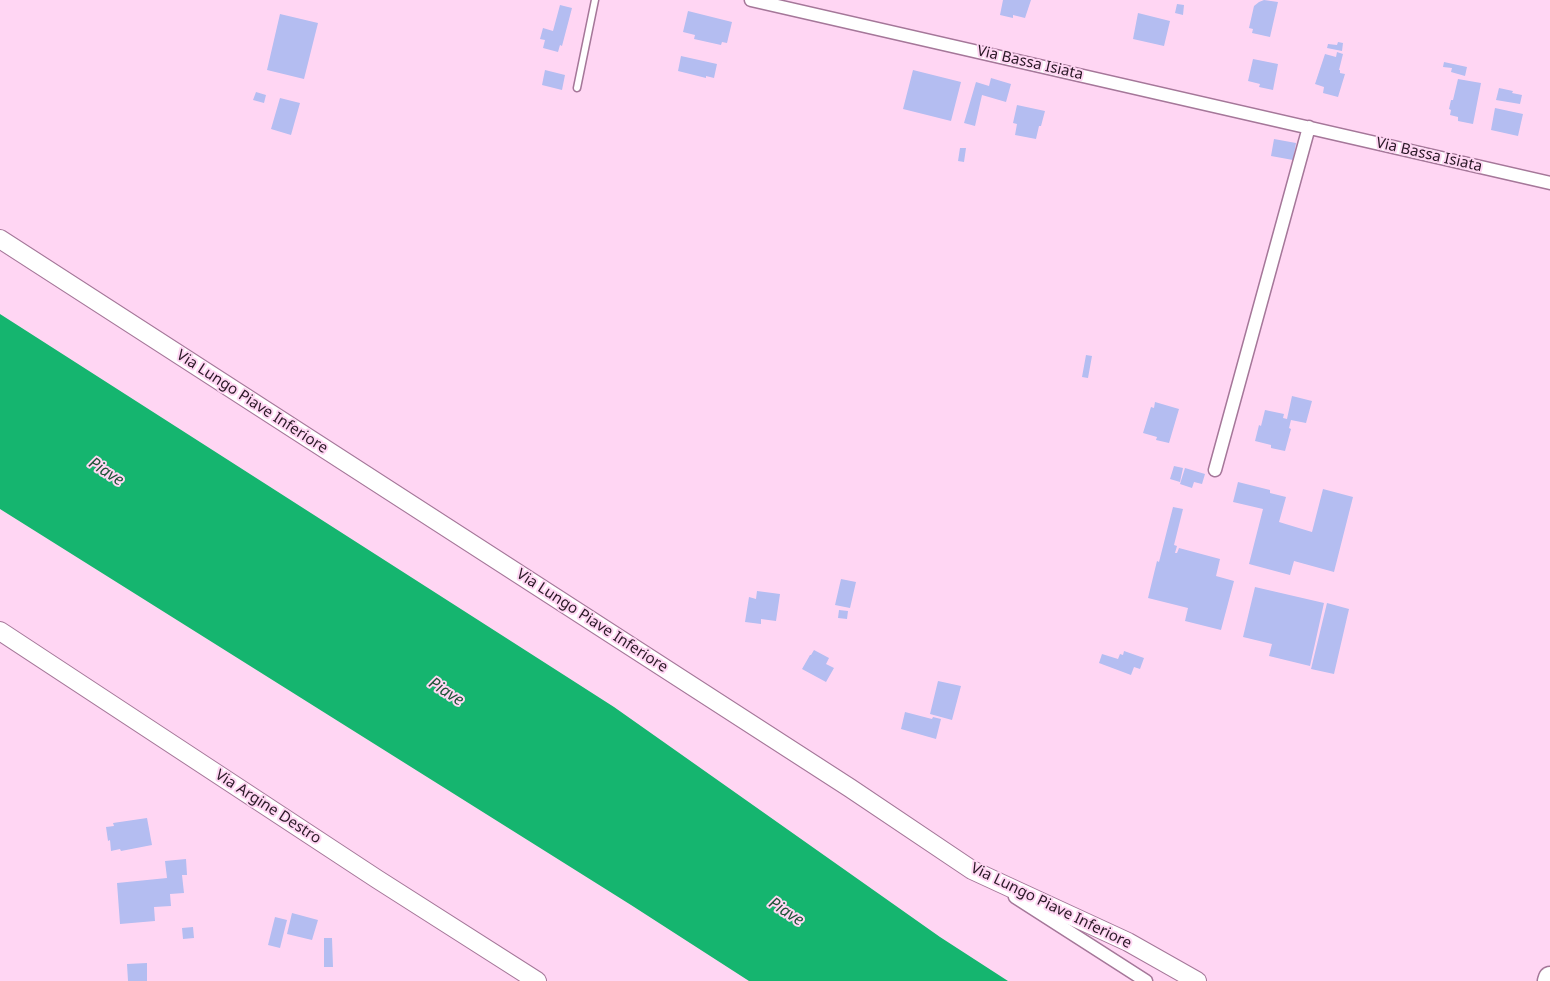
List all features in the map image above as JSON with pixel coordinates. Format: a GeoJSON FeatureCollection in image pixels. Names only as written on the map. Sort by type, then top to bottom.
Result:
{"type":"FeatureCollection","features":[{"type":"Feature","properties":{"kind":"main road","name":"Via Lungo Piave Inferiore"},"geometry":{"type":"LineString","coordinates":[[0,239],[850,788],[972,870],[1128,942],[1197,981]]}},
{"type":"Feature","properties":{"kind":"main road","name":"Via Argine Destro"},"geometry":{"type":"LineString","coordinates":[[0,631],[537,981]]}},
{"type":"Feature","properties":{"kind":"street","name":"Via Bassa Isiata"},"geometry":{"type":"LineString","coordinates":[[754,0],[1550,183]]}},
{"type":"Feature","properties":{"kind":"street"},"geometry":{"type":"LineString","coordinates":[[1215,470],[1309,127]]}},
{"type":"Feature","properties":{"kind":"street"},"geometry":{"type":"LineString","coordinates":[[972,870],[1146,981]]}},
{"type":"Feature","properties":{"kind":"lane"},"geometry":{"type":"LineString","coordinates":[[577,88],[595,0]]}},
{"type":"Feature","properties":{"kind":"water","name":"Piave"},"geometry":{"type":"Polygon","coordinates":[[[0,314],[614,707],[940,937],[1008,981],[749,981],[0,509],[0,314]]]}},
{"type":"Feature","properties":{"kind":"building"},"geometry":{"type":"Polygon","coordinates":[[[1003,0],[1031,0],[1025,18],[1013,15],[1013,18],[1000,15],[1003,0]]]}},
{"type":"Feature","properties":{"kind":"building"},"geometry":{"type":"Polygon","coordinates":[[[1264,0],[1278,2],[1270,37],[1252,33],[1253,29],[1249,28],[1254,6],[1264,0]]]}},
{"type":"Feature","properties":{"kind":"building"},"geometry":{"type":"Polygon","coordinates":[[[1177,4],[1184,5],[1183,15],[1175,13],[1177,4]]]}},
{"type":"Feature","properties":{"kind":"building"},"geometry":{"type":"Polygon","coordinates":[[[560,5],[572,8],[562,46],[560,45],[558,52],[543,48],[545,40],[540,39],[543,28],[553,31],[560,5]]]}},
{"type":"Feature","properties":{"kind":"building"},"geometry":{"type":"Polygon","coordinates":[[[688,11],[732,22],[727,43],[722,42],[721,45],[694,39],[695,35],[683,32],[688,11]]]}},
{"type":"Feature","properties":{"kind":"building"},"geometry":{"type":"Polygon","coordinates":[[[1138,13],[1170,21],[1164,46],[1133,39],[1138,13]]]}},
{"type":"Feature","properties":{"kind":"building"},"geometry":{"type":"Polygon","coordinates":[[[280,14],[318,23],[304,79],[267,70],[280,14]]]}},
{"type":"Feature","properties":{"kind":"building"},"geometry":{"type":"Polygon","coordinates":[[[1338,42],[1343,43],[1342,51],[1327,48],[1328,44],[1337,45],[1338,42]]]}},
{"type":"Feature","properties":{"kind":"building"},"geometry":{"type":"Polygon","coordinates":[[[1337,52],[1343,54],[1339,70],[1340,73],[1345,74],[1338,97],[1323,93],[1324,87],[1315,84],[1325,54],[1336,57],[1337,52]]]}},
{"type":"Feature","properties":{"kind":"building"},"geometry":{"type":"Polygon","coordinates":[[[681,56],[717,64],[714,78],[706,76],[706,78],[678,71],[681,56]]]}},
{"type":"Feature","properties":{"kind":"building"},"geometry":{"type":"Polygon","coordinates":[[[1253,59],[1278,64],[1273,90],[1259,87],[1260,84],[1248,81],[1253,59]]]}},
{"type":"Feature","properties":{"kind":"building"},"geometry":{"type":"Polygon","coordinates":[[[1444,62],[1467,67],[1465,76],[1451,72],[1452,68],[1443,67],[1444,62]]]}},
{"type":"Feature","properties":{"kind":"building"},"geometry":{"type":"Polygon","coordinates":[[[545,70],[565,75],[562,90],[542,85],[545,70]]]}},
{"type":"Feature","properties":{"kind":"building"},"geometry":{"type":"Polygon","coordinates":[[[913,70],[961,82],[951,121],[903,109],[913,70]]]}},
{"type":"Feature","properties":{"kind":"building"},"geometry":{"type":"Polygon","coordinates":[[[991,78],[1011,84],[1006,102],[982,95],[975,126],[964,123],[976,82],[989,86],[991,78]]]}},
{"type":"Feature","properties":{"kind":"building"},"geometry":{"type":"Polygon","coordinates":[[[1458,79],[1481,83],[1473,124],[1458,121],[1458,117],[1450,115],[1451,100],[1453,100],[1458,79]]]}},
{"type":"Feature","properties":{"kind":"building"},"geometry":{"type":"Polygon","coordinates":[[[1499,88],[1522,95],[1520,104],[1496,100],[1499,88]]]}},
{"type":"Feature","properties":{"kind":"building"},"geometry":{"type":"Polygon","coordinates":[[[256,92],[266,95],[264,103],[253,100],[256,92]]]}},
{"type":"Feature","properties":{"kind":"building"},"geometry":{"type":"Polygon","coordinates":[[[280,98],[300,103],[291,135],[271,129],[280,98]]]}},
{"type":"Feature","properties":{"kind":"building"},"geometry":{"type":"Polygon","coordinates":[[[1017,105],[1045,111],[1036,139],[1015,135],[1017,124],[1013,123],[1017,105]]]}},
{"type":"Feature","properties":{"kind":"building"},"geometry":{"type":"Polygon","coordinates":[[[1495,108],[1523,114],[1518,136],[1491,130],[1495,108]]]}},
{"type":"Feature","properties":{"kind":"building"},"geometry":{"type":"Polygon","coordinates":[[[1274,139],[1296,143],[1293,160],[1271,156],[1274,139]]]}},
{"type":"Feature","properties":{"kind":"building"},"geometry":{"type":"Polygon","coordinates":[[[960,148],[966,148],[964,162],[958,161],[960,148]]]}},
{"type":"Feature","properties":{"kind":"building"},"geometry":{"type":"Polygon","coordinates":[[[1086,355],[1092,356],[1088,378],[1082,377],[1086,355]]]}},
{"type":"Feature","properties":{"kind":"building"},"geometry":{"type":"Polygon","coordinates":[[[1292,396],[1312,401],[1306,423],[1291,420],[1289,428],[1291,429],[1285,451],[1271,448],[1271,445],[1255,441],[1265,410],[1284,414],[1283,418],[1287,419],[1292,396]]]}},
{"type":"Feature","properties":{"kind":"building"},"geometry":{"type":"Polygon","coordinates":[[[1155,402],[1179,409],[1169,443],[1156,440],[1157,437],[1143,433],[1151,407],[1154,408],[1155,402]]]}},
{"type":"Feature","properties":{"kind":"building"},"geometry":{"type":"Polygon","coordinates":[[[1174,466],[1183,468],[1180,482],[1170,479],[1174,466]]]}},
{"type":"Feature","properties":{"kind":"building"},"geometry":{"type":"Polygon","coordinates":[[[1185,468],[1205,474],[1202,484],[1194,482],[1192,488],[1180,484],[1185,468]]]}},
{"type":"Feature","properties":{"kind":"building"},"geometry":{"type":"Polygon","coordinates":[[[1238,482],[1270,490],[1270,493],[1286,497],[1279,522],[1312,532],[1323,489],[1353,497],[1334,572],[1294,561],[1290,575],[1249,564],[1263,509],[1233,502],[1238,482]]]}},
{"type":"Feature","properties":{"kind":"building"},"geometry":{"type":"Polygon","coordinates":[[[1173,507],[1183,509],[1174,545],[1177,546],[1175,553],[1177,553],[1179,548],[1220,559],[1216,576],[1234,581],[1221,630],[1185,621],[1188,608],[1148,598],[1173,507]]]}},
{"type":"Feature","properties":{"kind":"building"},"geometry":{"type":"Polygon","coordinates":[[[841,579],[856,582],[850,608],[835,605],[841,579]]]}},
{"type":"Feature","properties":{"kind":"building"},"geometry":{"type":"Polygon","coordinates":[[[1255,587],[1324,603],[1310,666],[1269,656],[1272,644],[1243,637],[1255,587]]]}},
{"type":"Feature","properties":{"kind":"building"},"geometry":{"type":"Polygon","coordinates":[[[757,591],[780,594],[776,621],[761,619],[761,624],[745,622],[749,597],[756,599],[757,591]]]}},
{"type":"Feature","properties":{"kind":"building"},"geometry":{"type":"Polygon","coordinates":[[[1327,603],[1349,609],[1334,674],[1311,669],[1327,603]]]}},
{"type":"Feature","properties":{"kind":"building"},"geometry":{"type":"Polygon","coordinates":[[[839,610],[848,611],[847,619],[838,618],[839,610]]]}},
{"type":"Feature","properties":{"kind":"building"},"geometry":{"type":"Polygon","coordinates":[[[814,650],[829,658],[826,664],[834,668],[826,682],[802,669],[814,650]]]}},
{"type":"Feature","properties":{"kind":"building"},"geometry":{"type":"Polygon","coordinates":[[[1124,651],[1144,658],[1140,669],[1134,667],[1131,675],[1099,663],[1102,654],[1118,659],[1120,654],[1123,655],[1124,651]]]}},
{"type":"Feature","properties":{"kind":"building"},"geometry":{"type":"Polygon","coordinates":[[[938,681],[961,686],[952,720],[930,714],[938,681]]]}},
{"type":"Feature","properties":{"kind":"building"},"geometry":{"type":"Polygon","coordinates":[[[905,712],[932,719],[933,717],[941,719],[936,739],[901,729],[905,712]]]}},
{"type":"Feature","properties":{"kind":"building"},"geometry":{"type":"Polygon","coordinates":[[[147,818],[152,845],[111,851],[106,827],[114,826],[113,823],[147,818]]]}},
{"type":"Feature","properties":{"kind":"building"},"geometry":{"type":"Polygon","coordinates":[[[186,859],[187,875],[182,875],[184,893],[170,894],[171,906],[154,907],[155,921],[120,924],[117,883],[167,878],[165,861],[186,859]]]}},
{"type":"Feature","properties":{"kind":"building"},"geometry":{"type":"Polygon","coordinates":[[[292,913],[318,920],[312,940],[287,934],[292,913]]]}},
{"type":"Feature","properties":{"kind":"building"},"geometry":{"type":"Polygon","coordinates":[[[275,917],[287,920],[280,948],[268,945],[275,917]]]}},
{"type":"Feature","properties":{"kind":"building"},"geometry":{"type":"Polygon","coordinates":[[[193,927],[194,938],[183,939],[182,928],[193,927]]]}},
{"type":"Feature","properties":{"kind":"building"},"geometry":{"type":"Polygon","coordinates":[[[324,938],[332,938],[333,967],[324,967],[324,938]]]}},
{"type":"Feature","properties":{"kind":"building"},"geometry":{"type":"Polygon","coordinates":[[[147,963],[147,981],[128,981],[127,964],[147,963]]]}}]}
